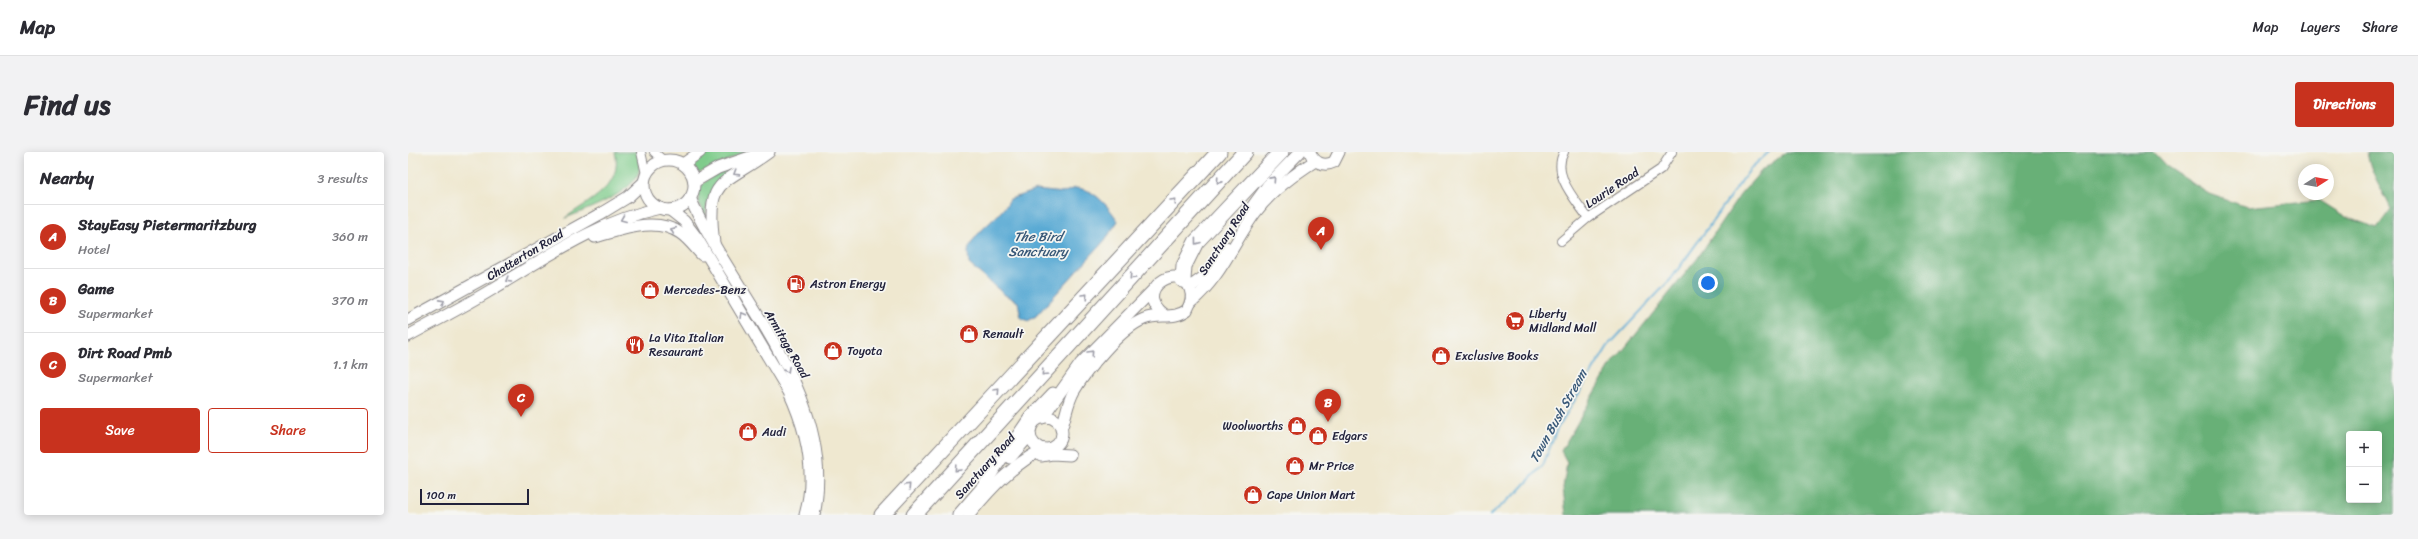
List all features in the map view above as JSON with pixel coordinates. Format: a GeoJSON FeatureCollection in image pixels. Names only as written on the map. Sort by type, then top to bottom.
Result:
{"type":"FeatureCollection","features":[{"type":"Feature","properties":{"kind":"highway"},"geometry":{"type":"LineString","coordinates":[[882,515],[1219,152]]}},
{"type":"Feature","properties":{"kind":"highway"},"geometry":{"type":"LineString","coordinates":[[914,515],[1246,152]]}},
{"type":"Feature","properties":{"kind":"highway"},"geometry":{"type":"LineString","coordinates":[[1186,284],[1184,266],[1196,242],[1281,152]]}},
{"type":"Feature","properties":{"kind":"street"},"geometry":{"type":"LineString","coordinates":[[641,152],[645,178],[649,201],[665,209],[681,206],[690,198],[694,182],[690,172],[683,164],[673,160],[663,160],[653,165],[645,178]]}},
{"type":"Feature","properties":{"kind":"street"},"geometry":{"type":"LineString","coordinates":[[654,152],[663,160]]}},
{"type":"Feature","properties":{"kind":"street"},"geometry":{"type":"LineString","coordinates":[[683,164],[700,152]]}},
{"type":"Feature","properties":{"kind":"street"},"geometry":{"type":"LineString","coordinates":[[694,182],[718,168],[766,152]]}},
{"type":"Feature","properties":{"kind":"street"},"geometry":{"type":"LineString","coordinates":[[715,249],[711,211],[718,189],[728,178],[769,152]]}},
{"type":"Feature","properties":{"kind":"street","name":"Sanctuary Road"},"geometry":{"type":"LineString","coordinates":[[1186,284],[1205,276],[1268,185],[1300,152]]}},
{"type":"Feature","properties":{"kind":"street"},"geometry":{"type":"LineString","coordinates":[[1313,156],[1321,164],[1331,163],[1336,159],[1340,152]]}},
{"type":"Feature","properties":{"kind":"street"},"geometry":{"type":"LineString","coordinates":[[1564,152],[1559,164],[1561,175],[1588,218]]}},
{"type":"Feature","properties":{"kind":"street","name":"Lourie Road"},"geometry":{"type":"LineString","coordinates":[[1560,241],[1588,218],[1661,169],[1672,152]]}},
{"type":"Feature","properties":{"kind":"street","name":"Sanctuary Road"},"geometry":{"type":"LineString","coordinates":[[1191,302],[1209,286],[1250,220],[1264,202],[1313,156]]}},
{"type":"Feature","properties":{"kind":"street","name":"Chatterton Road"},"geometry":{"type":"LineString","coordinates":[[408,320],[600,214],[628,197],[645,178]]}},
{"type":"Feature","properties":{"kind":"street","name":"Armitage Road"},"geometry":{"type":"LineString","coordinates":[[690,198],[715,249],[769,336],[806,409],[818,466],[814,515]]}},
{"type":"Feature","properties":{"kind":"street","name":"Chatterton Road"},"geometry":{"type":"LineString","coordinates":[[408,336],[494,289],[568,244],[628,217],[665,209]]}},
{"type":"Feature","properties":{"kind":"street","name":"Armitage Road"},"geometry":{"type":"LineString","coordinates":[[665,209],[689,226],[789,392],[799,413],[809,453],[810,472],[805,515]]}},
{"type":"Feature","properties":{"kind":"street"},"geometry":{"type":"LineString","coordinates":[[568,244],[636,226],[664,226],[680,233],[713,265]]}},
{"type":"Feature","properties":{"kind":"street"},"geometry":{"type":"LineString","coordinates":[[986,482],[1030,417],[1075,371],[1109,333],[1154,289],[1159,282],[1166,278],[1175,277],[1186,284],[1191,302],[1182,314],[1171,316],[1163,314],[1138,322],[1086,372],[1074,392],[1061,429],[1059,441],[1052,447],[1044,449],[1033,443],[1030,435],[1034,422],[1042,418],[1075,371]]}},
{"type":"Feature","properties":{"kind":"street"},"geometry":{"type":"LineString","coordinates":[[1154,289],[1153,301],[1163,314]]}},
{"type":"Feature","properties":{"kind":"street"},"geometry":{"type":"LineString","coordinates":[[1042,418],[1054,420],[1061,429]]}},
{"type":"Feature","properties":{"kind":"street","name":"Sanctuary Road"},"geometry":{"type":"LineString","coordinates":[[958,515],[986,482],[1030,435]]}},
{"type":"Feature","properties":{"kind":"street","name":"Sanctuary Road"},"geometry":{"type":"LineString","coordinates":[[969,515],[982,499],[1010,472],[1032,454],[1044,449]]}},
{"type":"Feature","properties":{"kind":"street"},"geometry":{"type":"LineString","coordinates":[[1010,472],[1044,455],[1070,455]]}},
{"type":"Feature","properties":{"kind":"green space"},"geometry":{"type":"Polygon","coordinates":[[[615,152],[638,152],[639,170],[632,183],[624,190],[604,202],[565,218],[593,199],[609,183],[614,174],[616,164],[615,152]]]}},
{"type":"Feature","properties":{"kind":"green space"},"geometry":{"type":"Polygon","coordinates":[[[707,152],[747,152],[697,174],[690,163],[707,152]]]}},
{"type":"Feature","properties":{"kind":"green space"},"geometry":{"type":"Polygon","coordinates":[[[1787,152],[2153,152],[2166,166],[2209,194],[2247,207],[2319,200],[2346,217],[2377,228],[2391,209],[2371,167],[2367,152],[2394,152],[2394,515],[1566,515],[1563,488],[1567,462],[1561,451],[1611,365],[1697,259],[1740,195],[1762,170],[1787,152]]]}},
{"type":"Feature","properties":{"kind":"green space"},"geometry":{"type":"Polygon","coordinates":[[[735,167],[722,177],[713,189],[707,203],[706,219],[698,198],[699,190],[702,184],[708,179],[735,167]]]}},
{"type":"Feature","properties":{"kind":"water","name":"The Bird Sanctuary"},"geometry":{"type":"Polygon","coordinates":[[[1074,188],[1094,194],[1105,204],[1118,221],[1105,240],[1036,316],[1028,321],[1021,318],[1018,302],[1005,295],[969,264],[968,250],[973,241],[1001,212],[1010,199],[1036,190],[1063,193],[1074,188]]]}},
{"type":"Feature","properties":{"kind":"waterway","name":"Town Bush Stream"},"geometry":{"type":"LineString","coordinates":[[1490,515],[1518,492],[1543,465],[1557,429],[1608,346],[1671,279],[1751,168],[1769,152]]}},
{"type":"Feature","properties":{"kind":"place","name":"StayEasy Pietermaritzburg"},"geometry":{"type":"Point","coordinates":[1321,250]}},
{"type":"Feature","properties":{"kind":"place","name":"Astron Energy"},"geometry":{"type":"Point","coordinates":[796,284]}},
{"type":"Feature","properties":{"kind":"place","name":"Mercedes-Benz"},"geometry":{"type":"Point","coordinates":[650,290]}},
{"type":"Feature","properties":{"kind":"place","name":"Liberty Midland Mall"},"geometry":{"type":"Point","coordinates":[1515,321]}},
{"type":"Feature","properties":{"kind":"place","name":"Renault"},"geometry":{"type":"Point","coordinates":[969,334]}},
{"type":"Feature","properties":{"kind":"place","name":"La Vita Italian Resaurant"},"geometry":{"type":"Point","coordinates":[635,345]}},
{"type":"Feature","properties":{"kind":"place","name":"Toyota"},"geometry":{"type":"Point","coordinates":[833,351]}},
{"type":"Feature","properties":{"kind":"place","name":"Exclusive Books"},"geometry":{"type":"Point","coordinates":[1441,356]}},
{"type":"Feature","properties":{"kind":"place","name":"Dirt Road Pmb"},"geometry":{"type":"Point","coordinates":[521,417]}},
{"type":"Feature","properties":{"kind":"place","name":"Game"},"geometry":{"type":"Point","coordinates":[1328,422]}},
{"type":"Feature","properties":{"kind":"place","name":"Woolworths"},"geometry":{"type":"Point","coordinates":[1297,426]}},
{"type":"Feature","properties":{"kind":"place","name":"Audi"},"geometry":{"type":"Point","coordinates":[748,432]}},
{"type":"Feature","properties":{"kind":"place","name":"Edgars"},"geometry":{"type":"Point","coordinates":[1318,436]}},
{"type":"Feature","properties":{"kind":"place","name":"Mr Price"},"geometry":{"type":"Point","coordinates":[1295,466]}},
{"type":"Feature","properties":{"kind":"place","name":"Cape Union Mart"},"geometry":{"type":"Point","coordinates":[1253,495]}}]}
